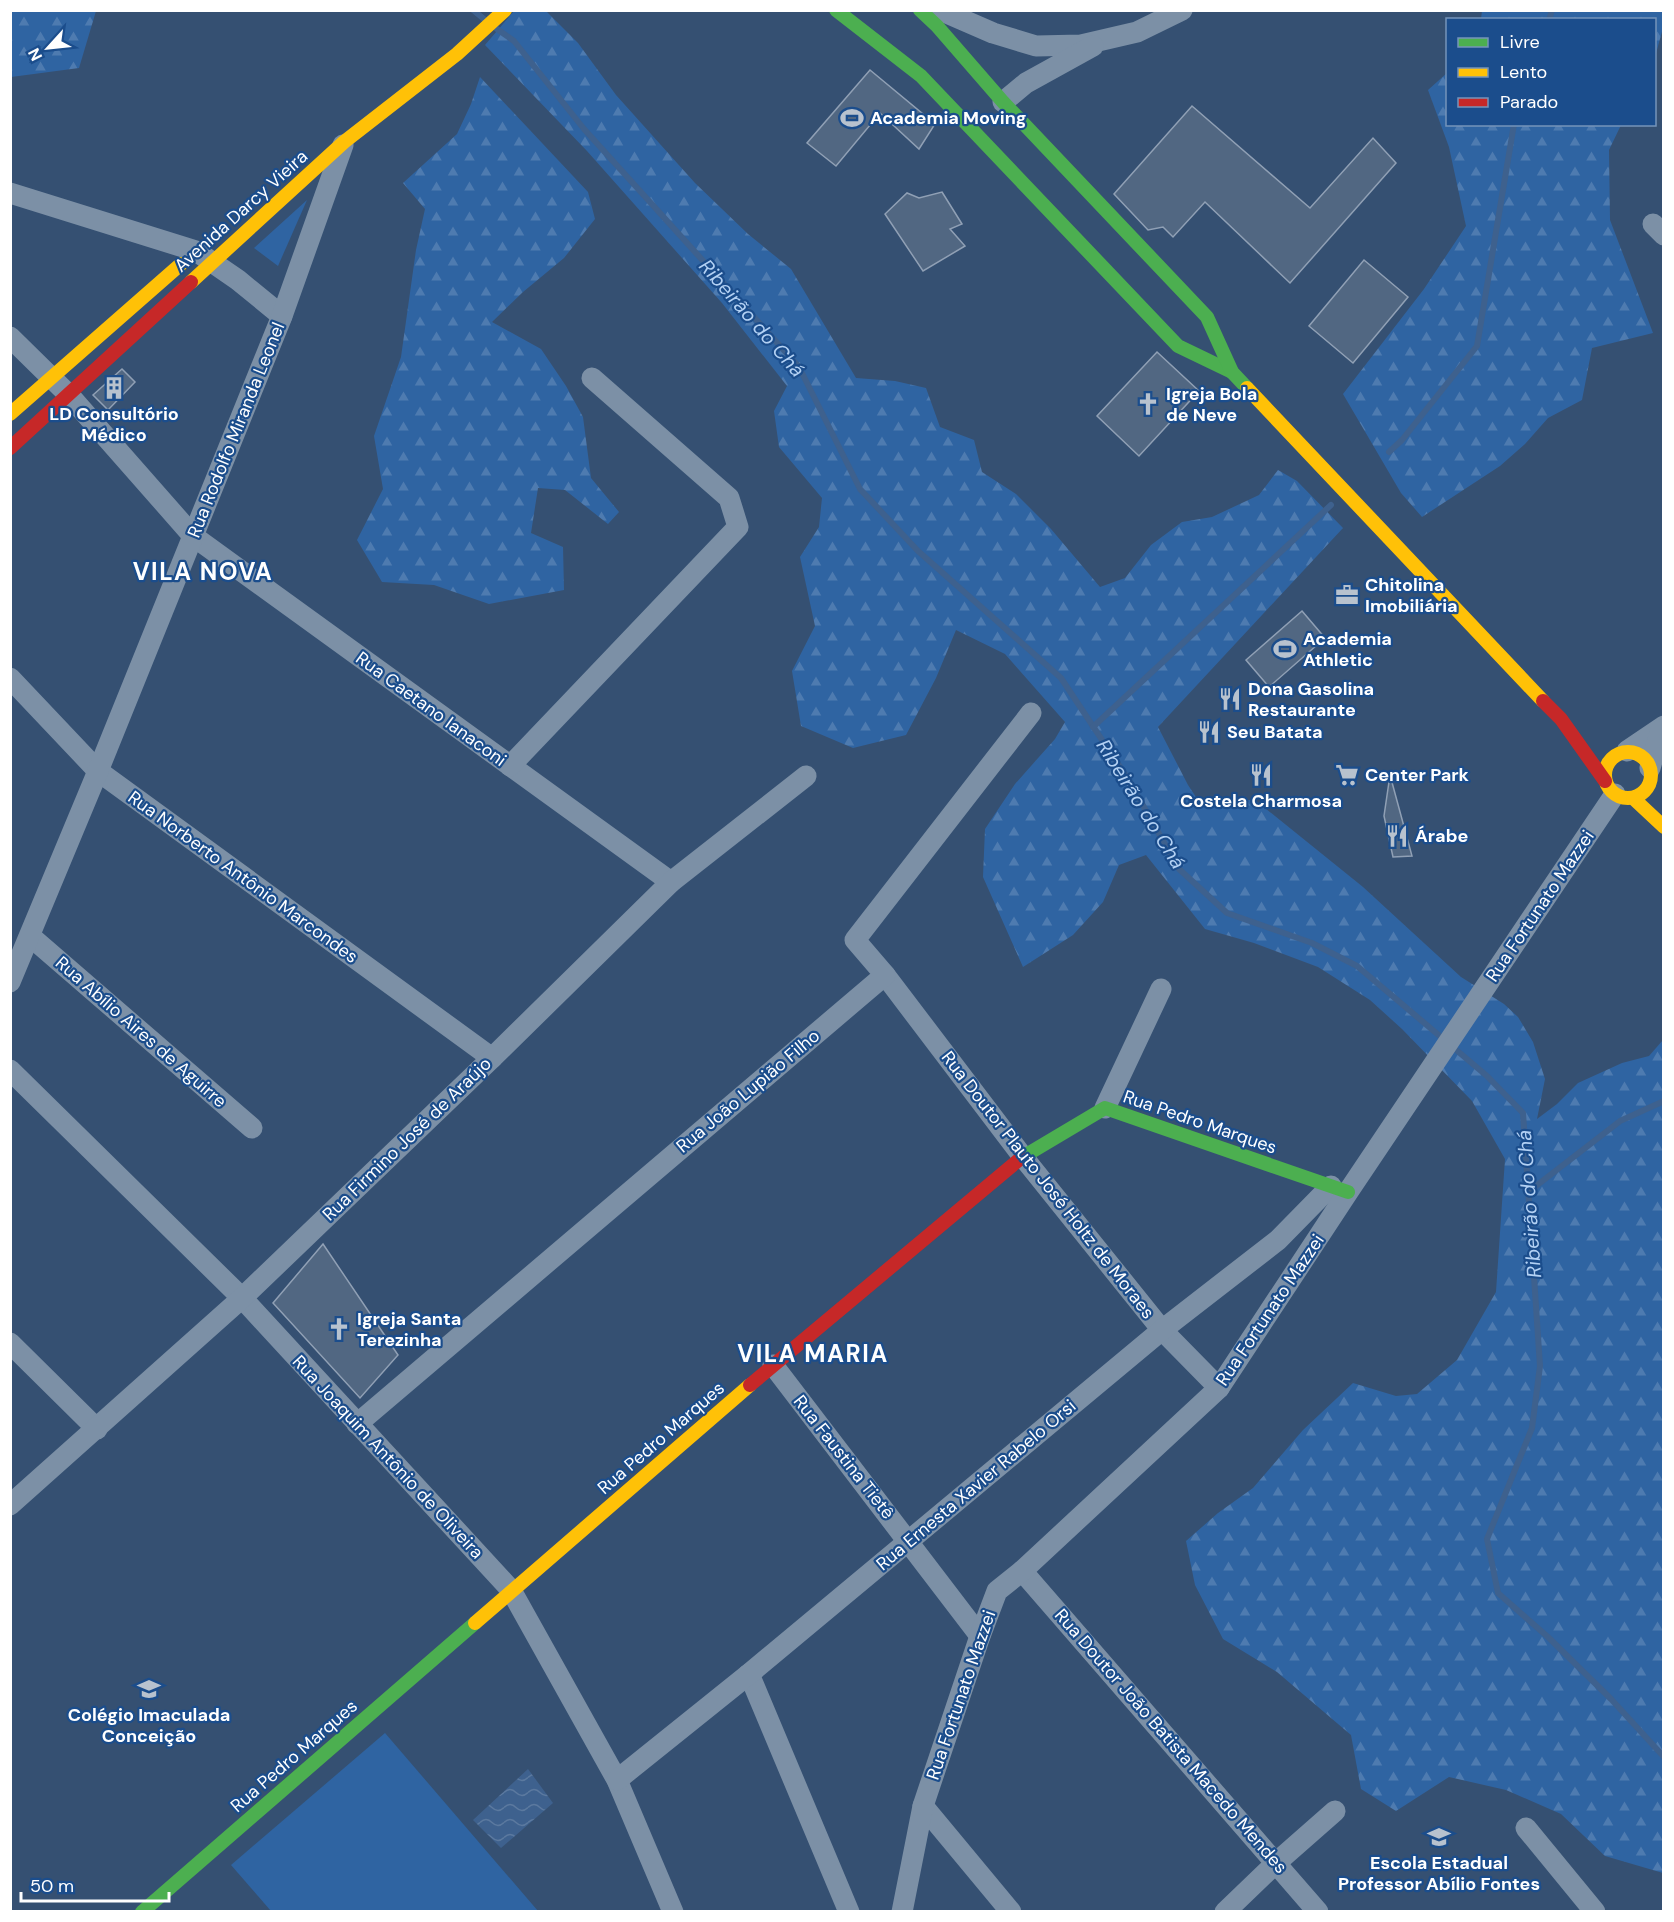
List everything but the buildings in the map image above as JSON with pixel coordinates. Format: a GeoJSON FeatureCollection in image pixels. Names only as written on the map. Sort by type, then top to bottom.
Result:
{"type":"FeatureCollection","features":[{"type":"Feature","properties":{"kind":"main road","name":"Avenida Darcy Vieira"},"geometry":{"type":"LineString","coordinates":[[10,414],[337,137],[457,54],[506,10]]}},
{"type":"Feature","properties":{"kind":"main road"},"geometry":{"type":"LineString","coordinates":[[836,10],[921,76],[1178,346],[1232,372]]}},
{"type":"Feature","properties":{"kind":"main road"},"geometry":{"type":"LineString","coordinates":[[920,10],[937,26],[1003,102],[1207,317],[1232,372],[1561,719],[1618,791],[1664,827]]}},
{"type":"Feature","properties":{"kind":"main road","name":"Avenida Darcy Vieira"},"geometry":{"type":"LineString","coordinates":[[10,448],[69,395],[204,252]]}},
{"type":"Feature","properties":{"kind":"main road"},"geometry":{"type":"LineString","coordinates":[[1561,719],[1590,736]]}},
{"type":"Feature","properties":{"kind":"main road"},"geometry":{"type":"LineString","coordinates":[[1618,791],[1605,770],[1618,750],[1641,756],[1664,792]]}},
{"type":"Feature","properties":{"kind":"main road"},"geometry":{"type":"LineString","coordinates":[[1618,791],[1646,790],[1650,784],[1651,770]]}},
{"type":"Feature","properties":{"kind":"main road","name":"Rua Pedro Marques"},"geometry":{"type":"LineString","coordinates":[[142,1911],[773,1365],[1023,1157],[1105,1108],[1340,1189]]}},
{"type":"Feature","properties":{"kind":"street"},"geometry":{"type":"LineString","coordinates":[[940,10],[993,33],[1036,46],[1081,45],[1137,32],[1182,10]]}},
{"type":"Feature","properties":{"kind":"street"},"geometry":{"type":"LineString","coordinates":[[1003,102],[1026,83],[1104,39]]}},
{"type":"Feature","properties":{"kind":"street","name":"Rua Rodolfo Miranda Leonel"},"geometry":{"type":"LineString","coordinates":[[10,982],[282,316],[337,137]]}},
{"type":"Feature","properties":{"kind":"street"},"geometry":{"type":"LineString","coordinates":[[10,193],[204,252],[282,316]]}},
{"type":"Feature","properties":{"kind":"street","name":"Rua Caetano Ianaconi"},"geometry":{"type":"LineString","coordinates":[[10,337],[69,395],[193,536],[671,882]]}},
{"type":"Feature","properties":{"kind":"street"},"geometry":{"type":"LineString","coordinates":[[510,766],[738,527],[729,498],[592,378]]}},
{"type":"Feature","properties":{"kind":"street","name":"Rua Norberto Antônio Marcondes"},"geometry":{"type":"LineString","coordinates":[[10,678],[98,771],[492,1058]]}},
{"type":"Feature","properties":{"kind":"street"},"geometry":{"type":"LineString","coordinates":[[885,975],[855,940],[1031,712]]}},
{"type":"Feature","properties":{"kind":"street"},"geometry":{"type":"LineString","coordinates":[[1618,750],[1662,728]]}},
{"type":"Feature","properties":{"kind":"street"},"geometry":{"type":"LineString","coordinates":[[1651,770],[1662,728]]}},
{"type":"Feature","properties":{"kind":"street","name":"Rua Firmino José de Araújo"},"geometry":{"type":"LineString","coordinates":[[10,1505],[242,1298],[671,882],[806,776]]}},
{"type":"Feature","properties":{"kind":"street","name":"Rua Fortunato Mazzei"},"geometry":{"type":"LineString","coordinates":[[902,1911],[923,1806],[997,1592],[1219,1388],[1340,1189],[1431,1068],[1618,791]]}},
{"type":"Feature","properties":{"kind":"street","name":"Rua Abílio Aires de Aguirre"},"geometry":{"type":"LineString","coordinates":[[30,936],[252,1128]]}},
{"type":"Feature","properties":{"kind":"street","name":"Rua Doutor Plauto José Holtz de Moraes"},"geometry":{"type":"LineString","coordinates":[[885,975],[1023,1157],[1162,1330],[1219,1388]]}},
{"type":"Feature","properties":{"kind":"street","name":"Rua João Lupião Filho"},"geometry":{"type":"LineString","coordinates":[[357,1424],[885,975]]}},
{"type":"Feature","properties":{"kind":"street"},"geometry":{"type":"LineString","coordinates":[[1105,1108],[1161,990]]}},
{"type":"Feature","properties":{"kind":"street","name":"Rua Joaquim Antônio de Oliveira"},"geometry":{"type":"LineString","coordinates":[[10,1070],[242,1298],[511,1590],[617,1780],[666,1908]]}},
{"type":"Feature","properties":{"kind":"street","name":"Rua Ernesta Xavier Rabelo Orsi"},"geometry":{"type":"LineString","coordinates":[[617,1780],[749,1674],[1162,1330],[1340,1189]]}},
{"type":"Feature","properties":{"kind":"street"},"geometry":{"type":"LineString","coordinates":[[10,1343],[97,1429]]}},
{"type":"Feature","properties":{"kind":"street","name":"Rua Faustina Tietê"},"geometry":{"type":"LineString","coordinates":[[773,1365],[980,1636]]}},
{"type":"Feature","properties":{"kind":"street","name":"Rua Doutor João Batista Macedo Mendes"},"geometry":{"type":"LineString","coordinates":[[1022,1571],[1318,1911]]}},
{"type":"Feature","properties":{"kind":"street"},"geometry":{"type":"LineString","coordinates":[[749,1674],[849,1911]]}},
{"type":"Feature","properties":{"kind":"street"},"geometry":{"type":"LineString","coordinates":[[923,1806],[1011,1911]]}},
{"type":"Feature","properties":{"kind":"street"},"geometry":{"type":"LineString","coordinates":[[1225,1911],[1335,1811]]}},
{"type":"Feature","properties":{"kind":"street"},"geometry":{"type":"LineString","coordinates":[[1526,1828],[1595,1911]]}},
{"type":"Feature","properties":{"kind":"green space"},"geometry":{"type":"Polygon","coordinates":[[[11,10],[96,11],[79,68],[11,77],[11,10]]]}},
{"type":"Feature","properties":{"kind":"green space"},"geometry":{"type":"Polygon","coordinates":[[[514,11],[546,11],[578,43],[616,95],[695,183],[748,234],[791,269],[856,378],[895,381],[926,388],[940,427],[974,440],[982,472],[1016,494],[1051,529],[1100,587],[1125,578],[1151,545],[1182,522],[1212,517],[1259,495],[1278,470],[1297,481],[1343,528],[1158,727],[1188,785],[1198,800],[1255,800],[1363,887],[1461,977],[1504,1004],[1518,1017],[1533,1042],[1545,1079],[1537,1119],[1557,1104],[1578,1083],[1622,1063],[1649,1056],[1663,1040],[1663,1873],[1605,1856],[1561,1814],[1506,1790],[1449,1777],[1396,1811],[1361,1789],[1351,1735],[1277,1672],[1223,1639],[1195,1585],[1186,1541],[1218,1513],[1253,1488],[1303,1430],[1353,1383],[1396,1396],[1417,1394],[1457,1360],[1496,1292],[1505,1159],[1472,1101],[1402,1029],[1370,1000],[1318,967],[1254,943],[1205,929],[1146,855],[1119,865],[1103,902],[1073,935],[1023,967],[983,877],[985,829],[1015,784],[1055,739],[1065,722],[1005,654],[956,630],[936,678],[906,735],[853,748],[801,726],[792,671],[815,626],[800,557],[819,527],[822,498],[779,447],[774,411],[787,386],[722,303],[587,151],[485,45],[514,11]]]}},
{"type":"Feature","properties":{"kind":"green space"},"geometry":{"type":"Polygon","coordinates":[[[1482,11],[1663,11],[1663,28],[1656,53],[1656,18],[1481,18],[1482,11]]]}},
{"type":"Feature","properties":{"kind":"green space"},"geometry":{"type":"Polygon","coordinates":[[[1446,74],[1446,126],[1621,126],[1609,150],[1610,220],[1653,333],[1592,348],[1582,400],[1548,418],[1525,444],[1500,466],[1422,517],[1401,493],[1343,394],[1424,289],[1466,226],[1449,147],[1428,90],[1446,74]]]}},
{"type":"Feature","properties":{"kind":"green space"},"geometry":{"type":"Polygon","coordinates":[[[480,77],[588,192],[595,219],[564,258],[523,292],[492,322],[541,349],[566,386],[583,417],[591,478],[619,512],[608,524],[565,490],[538,488],[531,533],[563,547],[564,590],[489,604],[434,585],[382,582],[357,540],[383,489],[374,436],[401,357],[416,250],[425,209],[403,183],[457,134],[480,77]]]}},
{"type":"Feature","properties":{"kind":"green space"},"geometry":{"type":"Polygon","coordinates":[[[307,200],[278,266],[254,248],[307,200]]]}},
{"type":"Feature","properties":{"kind":"green space"},"geometry":{"type":"Polygon","coordinates":[[[385,1733],[538,1911],[271,1911],[231,1865],[385,1733]]]}},
{"type":"Feature","properties":{"kind":"water"},"geometry":{"type":"Polygon","coordinates":[[[528,1769],[553,1803],[501,1848],[473,1820],[528,1769]]]}},
{"type":"Feature","properties":{"kind":"waterway","name":"Ribeirão do Chá"},"geometry":{"type":"LineString","coordinates":[[473,10],[484,19]]}},
{"type":"Feature","properties":{"kind":"waterway"},"geometry":{"type":"LineString","coordinates":[[1550,18],[1552,10]]}},
{"type":"Feature","properties":{"kind":"waterway","name":"Ribeirão do Chá"},"geometry":{"type":"LineString","coordinates":[[497,29],[514,41],[584,129],[799,367],[860,489],[918,551],[1061,678],[1128,779],[1179,869],[1227,913],[1312,943],[1357,966],[1487,1076],[1523,1113],[1540,1366],[1532,1428],[1487,1539],[1498,1593],[1548,1637],[1611,1699],[1664,1757]]}},
{"type":"Feature","properties":{"kind":"waterway"},"geometry":{"type":"LineString","coordinates":[[1389,452],[1402,440],[1477,346],[1514,126]]}},
{"type":"Feature","properties":{"kind":"waterway"},"geometry":{"type":"LineString","coordinates":[[1093,727],[1331,505]]}},
{"type":"Feature","properties":{"kind":"waterway"},"geometry":{"type":"LineString","coordinates":[[1528,1192],[1620,1121],[1664,1101]]}},
{"type":"Feature","properties":{"kind":"traffic: fast"},"geometry":{"type":"LineString","coordinates":[[836,10],[921,76],[1178,346],[1232,372]]}},
{"type":"Feature","properties":{"kind":"traffic: fast"},"geometry":{"type":"LineString","coordinates":[[920,10],[937,26],[1003,102],[1207,317],[1232,372],[1247,388]]}},
{"type":"Feature","properties":{"kind":"traffic: fast"},"geometry":{"type":"LineString","coordinates":[[1021,1158],[1105,1108],[1348,1192]]}},
{"type":"Feature","properties":{"kind":"traffic: fast"},"geometry":{"type":"LineString","coordinates":[[142,1912],[475,1623]]}},
{"type":"Feature","properties":{"kind":"traffic: slow"},"geometry":{"type":"LineString","coordinates":[[191,282],[344,142],[457,54],[505,10]]}},
{"type":"Feature","properties":{"kind":"traffic: slow"},"geometry":{"type":"LineString","coordinates":[[10,414],[181,264]]}},
{"type":"Feature","properties":{"kind":"traffic: slow"},"geometry":{"type":"LineString","coordinates":[[1247,388],[1543,701]]}},
{"type":"Feature","properties":{"kind":"traffic: slow"},"geometry":{"type":"LineString","coordinates":[[1628,752],[1644,759],[1651,775],[1644,791],[1628,798],[1612,791],[1605,775],[1612,759],[1628,752]]}},
{"type":"Feature","properties":{"kind":"traffic: slow"},"geometry":{"type":"LineString","coordinates":[[1633,798],[1664,827]]}},
{"type":"Feature","properties":{"kind":"traffic: slow"},"geometry":{"type":"LineString","coordinates":[[475,1623],[750,1385]]}},
{"type":"Feature","properties":{"kind":"traffic: jam"},"geometry":{"type":"LineString","coordinates":[[10,448],[191,282]]}},
{"type":"Feature","properties":{"kind":"traffic: jam"},"geometry":{"type":"LineString","coordinates":[[1543,701],[1561,719],[1605,781]]}},
{"type":"Feature","properties":{"kind":"traffic: jam"},"geometry":{"type":"LineString","coordinates":[[750,1385],[1021,1158]]}},
{"type":"Feature","properties":{"kind":"place","name":"Academia Moving"},"geometry":{"type":"Point","coordinates":[852,118]}},
{"type":"Feature","properties":{"kind":"place","name":"LD Consultório Médico"},"geometry":{"type":"Point","coordinates":[114,388]}},
{"type":"Feature","properties":{"kind":"place","name":"Igreja Bola de Neve"},"geometry":{"type":"Point","coordinates":[1148,404]}},
{"type":"Feature","properties":{"kind":"place","name":"Chitolina Imobiliária"},"geometry":{"type":"Point","coordinates":[1347,595]}},
{"type":"Feature","properties":{"kind":"place","name":"Academia Athletic"},"geometry":{"type":"Point","coordinates":[1285,649]}},
{"type":"Feature","properties":{"kind":"place","name":"Dona Gasolina Restaurante"},"geometry":{"type":"Point","coordinates":[1230,699]}},
{"type":"Feature","properties":{"kind":"place","name":"Seu Batata"},"geometry":{"type":"Point","coordinates":[1209,732]}},
{"type":"Feature","properties":{"kind":"place","name":"Costela Charmosa"},"geometry":{"type":"Point","coordinates":[1261,775]}},
{"type":"Feature","properties":{"kind":"place","name":"Center Park"},"geometry":{"type":"Point","coordinates":[1347,775]}},
{"type":"Feature","properties":{"kind":"place","name":"Árabe"},"geometry":{"type":"Point","coordinates":[1397,836]}},
{"type":"Feature","properties":{"kind":"place","name":"Igreja Santa Terezinha"},"geometry":{"type":"Point","coordinates":[339,1329]}},
{"type":"Feature","properties":{"kind":"place","name":"Colégio Imaculada Conceição"},"geometry":{"type":"Point","coordinates":[149,1689]}},
{"type":"Feature","properties":{"kind":"place","name":"Escola Estadual Professor Abílio Fontes"},"geometry":{"type":"Point","coordinates":[1439,1837]}},
{"type":"Feature","properties":{"kind":"district","name":"VILA NOVA"},"geometry":{"type":"Point","coordinates":[203,572]}},
{"type":"Feature","properties":{"kind":"district","name":"VILA MARIA"},"geometry":{"type":"Point","coordinates":[813,1354]}}]}
